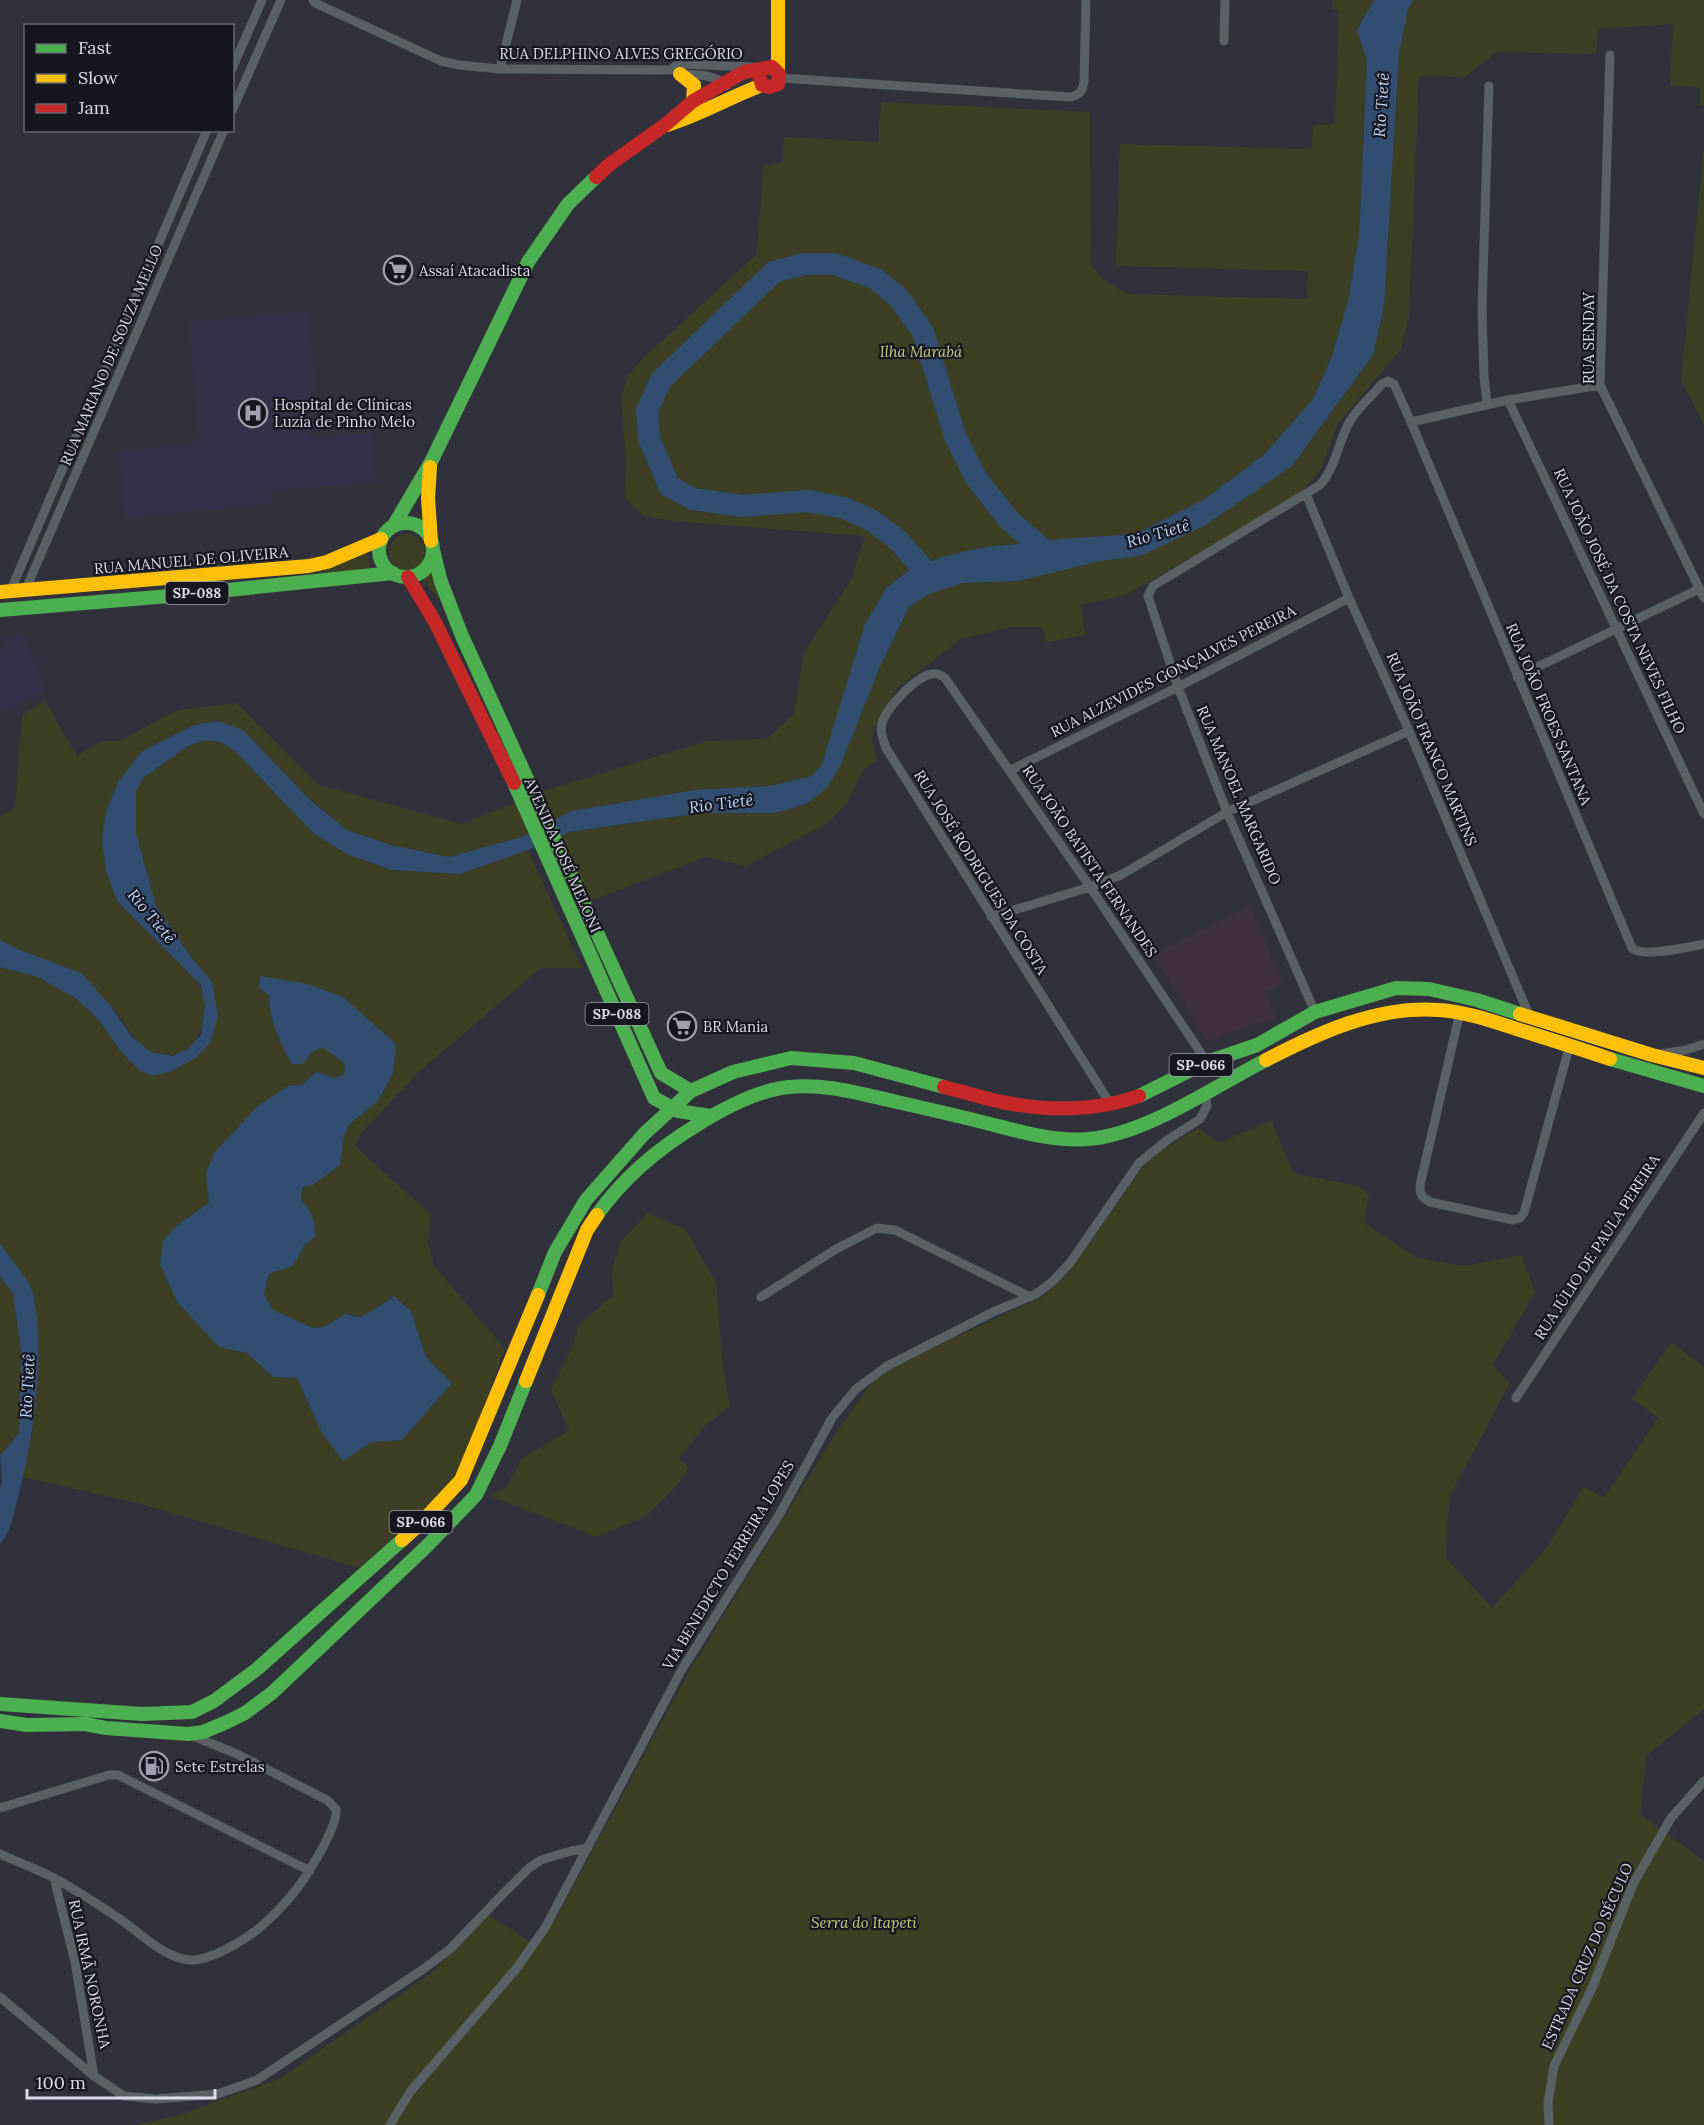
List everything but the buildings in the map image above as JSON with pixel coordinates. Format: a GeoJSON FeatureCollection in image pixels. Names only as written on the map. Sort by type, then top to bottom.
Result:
{"type":"FeatureCollection","features":[{"type":"Feature","properties":{"kind":"main road"},"geometry":{"type":"LineString","coordinates":[[664,125],[690,118],[735,95],[762,86],[772,88],[778,84],[771,70],[777,34],[778,0]]}},
{"type":"Feature","properties":{"kind":"main road"},"geometry":{"type":"LineString","coordinates":[[762,86],[759,75],[771,70]]}},
{"type":"Feature","properties":{"kind":"main road","name":"AVENIDA JOSÉ MELONI"},"geometry":{"type":"LineString","coordinates":[[394,525],[431,462],[528,262],[554,222],[584,187],[610,164],[693,101],[744,72],[771,70]]}},
{"type":"Feature","properties":{"kind":"main road"},"geometry":{"type":"LineString","coordinates":[[675,72],[694,85],[693,101]]}},
{"type":"Feature","properties":{"kind":"main road","name":"AVENIDA JOSÉ MELONI"},"geometry":{"type":"LineString","coordinates":[[431,462],[428,498],[432,545],[441,582],[554,875],[654,1098],[671,1108]]}},
{"type":"Feature","properties":{"kind":"main road"},"geometry":{"type":"LineString","coordinates":[[394,525],[412,524],[427,533],[432,545],[428,565],[416,575],[408,577]]}},
{"type":"Feature","properties":{"kind":"main road","name":"SP-088"},"geometry":{"type":"LineString","coordinates":[[381,539],[384,533],[394,525]]}},
{"type":"Feature","properties":{"kind":"main road"},"geometry":{"type":"LineString","coordinates":[[381,539],[379,555],[387,569],[393,573]]}},
{"type":"Feature","properties":{"kind":"main road","name":"RUA MANUEL DE OLIVEIRA"},"geometry":{"type":"LineString","coordinates":[[12,592],[309,566],[327,562],[381,539]]}},
{"type":"Feature","properties":{"kind":"main road","name":"SP-088"},"geometry":{"type":"LineString","coordinates":[[0,610],[170,596],[393,573],[408,577]]}},
{"type":"Feature","properties":{"kind":"main road","name":"AVENIDA JOSÉ MELONI"},"geometry":{"type":"LineString","coordinates":[[408,577],[435,622],[564,862],[662,1073],[692,1091]]}},
{"type":"Feature","properties":{"kind":"main road","name":"SP-066"},"geometry":{"type":"LineString","coordinates":[[0,1704],[142,1714],[192,1712],[236,1686],[346,1591],[421,1523],[461,1480],[555,1252],[570,1225],[602,1180],[671,1108],[692,1091],[717,1078],[790,1058],[819,1059],[854,1063],[1007,1103],[1062,1107],[1111,1105],[1138,1097],[1207,1062],[1257,1045],[1316,1012],[1369,994],[1396,988],[1429,989],[1529,1015],[1652,1056],[1704,1068]]}},
{"type":"Feature","properties":{"kind":"main road","name":"SP-066"},"geometry":{"type":"LineString","coordinates":[[0,1721],[27,1725],[85,1724],[106,1728],[188,1734],[203,1732],[227,1722],[245,1713],[272,1693],[427,1546],[476,1495],[500,1446],[587,1230],[614,1191],[672,1141],[724,1108],[764,1093],[787,1087],[836,1088],[1048,1137],[1084,1139],[1122,1132],[1155,1120],[1298,1045],[1337,1028],[1393,1012],[1426,1009],[1460,1012],[1570,1044],[1634,1067],[1704,1086]]}},
{"type":"Feature","properties":{"kind":"main road"},"geometry":{"type":"LineString","coordinates":[[671,1108],[711,1116]]}},
{"type":"Feature","properties":{"kind":"street"},"geometry":{"type":"LineString","coordinates":[[234,64],[261,0]]}},
{"type":"Feature","properties":{"kind":"street"},"geometry":{"type":"LineString","coordinates":[[234,106],[281,0]]}},
{"type":"Feature","properties":{"kind":"street","name":"RUA DELPHINO ALVES GREGÓRIO"},"geometry":{"type":"LineString","coordinates":[[313,0],[315,3],[441,61],[459,65],[500,69],[675,72],[678,64],[771,70],[1071,97],[1078,95],[1083,89],[1086,0]]}},
{"type":"Feature","properties":{"kind":"street"},"geometry":{"type":"LineString","coordinates":[[500,69],[517,0]]}},
{"type":"Feature","properties":{"kind":"street"},"geometry":{"type":"LineString","coordinates":[[1224,41],[1225,0]]}},
{"type":"Feature","properties":{"kind":"street","name":"RUA SENDAY"},"geometry":{"type":"LineString","coordinates":[[1610,55],[1600,385],[1704,598]]}},
{"type":"Feature","properties":{"kind":"street"},"geometry":{"type":"LineString","coordinates":[[675,72],[712,77],[724,83],[735,95]]}},
{"type":"Feature","properties":{"kind":"street"},"geometry":{"type":"LineString","coordinates":[[1488,86],[1482,310],[1483,355],[1488,404]]}},
{"type":"Feature","properties":{"kind":"street","name":"RUA MARIANO DE SOUZA MELLO"},"geometry":{"type":"LineString","coordinates":[[12,592],[206,132]]}},
{"type":"Feature","properties":{"kind":"street","name":"RUA MARIANO DE SOUZA MELLO"},"geometry":{"type":"LineString","coordinates":[[12,592],[223,132]]}},
{"type":"Feature","properties":{"kind":"street","name":"RUA JOÃO FROES SANTANA"},"geometry":{"type":"LineString","coordinates":[[1306,495],[1328,477],[1351,420],[1382,384],[1388,381],[1394,384],[1412,422],[1632,948],[1636,952],[1653,952],[1704,944]]}},
{"type":"Feature","properties":{"kind":"street"},"geometry":{"type":"LineString","coordinates":[[1412,422],[1508,400],[1600,385]]}},
{"type":"Feature","properties":{"kind":"street","name":"RUA JOÃO JOSÉ DA COSTA NEVES FILHO"},"geometry":{"type":"LineString","coordinates":[[1508,400],[1704,814]]}},
{"type":"Feature","properties":{"kind":"street","name":"RUA MANOEL MARGARIDO"},"geometry":{"type":"LineString","coordinates":[[1306,495],[1153,586],[1148,592],[1148,599],[1178,687],[1227,812],[1316,1012]]}},
{"type":"Feature","properties":{"kind":"street","name":"RUA JOÃO FRANCO MARTINS"},"geometry":{"type":"LineString","coordinates":[[1306,495],[1529,1015]]}},
{"type":"Feature","properties":{"kind":"street"},"geometry":{"type":"LineString","coordinates":[[1517,676],[1699,589]]}},
{"type":"Feature","properties":{"kind":"street","name":"RUA ALZEVIDES GONÇALVES PEREIRA"},"geometry":{"type":"LineString","coordinates":[[1011,770],[1349,598]]}},
{"type":"Feature","properties":{"kind":"street","name":"RUA JOSÉ RODRIGUES DA COSTA"},"geometry":{"type":"LineString","coordinates":[[945,678],[939,674],[926,676],[896,701],[883,720],[881,729],[886,748],[1111,1105]]}},
{"type":"Feature","properties":{"kind":"street","name":"RUA JOÃO BATISTA FERNANDES"},"geometry":{"type":"LineString","coordinates":[[945,678],[1011,770],[1207,1062]]}},
{"type":"Feature","properties":{"kind":"street"},"geometry":{"type":"LineString","coordinates":[[991,917],[1090,887],[1121,875],[1227,812],[1409,731]]}},
{"type":"Feature","properties":{"kind":"street"},"geometry":{"type":"LineString","coordinates":[[1460,1012],[1420,1185],[1423,1198],[1430,1202],[1513,1220],[1520,1218],[1524,1213],[1570,1044]]}},
{"type":"Feature","properties":{"kind":"street"},"geometry":{"type":"LineString","coordinates":[[1652,1056],[1704,1044]]}},
{"type":"Feature","properties":{"kind":"street","name":"VIA BENEDICTO FERREIRA LOPES"},"geometry":{"type":"LineString","coordinates":[[390,2125],[410,2092],[528,1954],[546,1928],[681,1671],[779,1515],[832,1418],[841,1406],[861,1385],[887,1365],[993,1312],[1029,1297],[1053,1281],[1070,1263],[1139,1163],[1166,1141],[1200,1119],[1207,1106],[1205,1094]]}},
{"type":"Feature","properties":{"kind":"street","name":"RUA JÚLIO DE PAULA PEREIRA"},"geometry":{"type":"LineString","coordinates":[[1516,1398],[1704,1113]]}},
{"type":"Feature","properties":{"kind":"street"},"geometry":{"type":"LineString","coordinates":[[761,1297],[836,1249],[877,1228],[895,1230],[1029,1297]]}},
{"type":"Feature","properties":{"kind":"street"},"geometry":{"type":"LineString","coordinates":[[0,1854],[54,1878],[118,1918],[170,1955],[191,1961],[205,1959],[250,1937],[275,1915],[310,1871],[336,1820],[336,1809],[327,1800],[237,1755],[188,1734]]}},
{"type":"Feature","properties":{"kind":"street"},"geometry":{"type":"LineString","coordinates":[[0,1808],[112,1774],[118,1775],[310,1871]]}},
{"type":"Feature","properties":{"kind":"street","name":"ESTRADA CRUZ DO SÉCULO"},"geometry":{"type":"LineString","coordinates":[[1549,2125],[1549,2094],[1554,2066],[1593,1986],[1633,1884],[1671,1818],[1704,1781]]}},
{"type":"Feature","properties":{"kind":"street"},"geometry":{"type":"LineString","coordinates":[[0,1997],[94,2076],[124,2096],[156,2099],[218,2094],[257,2080],[422,1970],[450,1949],[529,1868],[541,1860],[588,1848]]}},
{"type":"Feature","properties":{"kind":"street","name":"RUA IRMÃ NORONHA"},"geometry":{"type":"LineString","coordinates":[[54,1878],[75,1962],[94,2076]]}},
{"type":"Feature","properties":{"kind":"shaded area","name":"Hospital de Clínicas Luzia de Pinho Melo"},"geometry":{"type":"Polygon","coordinates":[[[308,311],[316,391],[306,393],[311,438],[372,433],[376,482],[271,491],[272,504],[125,518],[119,451],[200,443],[188,322],[308,311]]]}},
{"type":"Feature","properties":{"kind":"shaded area"},"geometry":{"type":"Polygon","coordinates":[[[22,633],[47,691],[0,714],[0,652],[6,649],[5,639],[22,633]]]}},
{"type":"Feature","properties":{"kind":"shaded area"},"geometry":{"type":"Polygon","coordinates":[[[1250,905],[1283,983],[1266,992],[1276,1018],[1207,1040],[1153,955],[1250,905]]]}},
{"type":"Feature","properties":{"kind":"green space","name":"Ilha Marabá"},"geometry":{"type":"Polygon","coordinates":[[[1333,0],[1374,0],[1357,30],[1367,61],[1359,237],[1348,301],[1332,356],[1313,399],[1264,455],[1205,499],[1136,534],[980,548],[942,557],[908,571],[887,587],[822,765],[812,776],[769,786],[694,790],[572,811],[522,837],[449,857],[391,845],[347,830],[218,721],[194,725],[142,751],[106,812],[185,967],[203,992],[205,1004],[201,1030],[196,1041],[181,1052],[167,1056],[155,1054],[146,1049],[103,1000],[0,940],[0,816],[15,808],[22,715],[45,701],[77,756],[101,741],[119,741],[177,710],[236,703],[319,785],[462,824],[541,792],[707,741],[767,739],[794,714],[804,653],[851,580],[865,536],[672,521],[645,516],[625,497],[626,463],[621,399],[627,378],[640,361],[756,255],[764,166],[782,163],[784,137],[878,142],[881,102],[1090,112],[1091,265],[1101,278],[1127,294],[1307,299],[1308,271],[1116,266],[1120,144],[1311,149],[1313,125],[1335,124],[1339,10],[1332,9],[1333,0]]]}},
{"type":"Feature","properties":{"kind":"green space"},"geometry":{"type":"Polygon","coordinates":[[[1413,0],[1704,0],[1704,105],[1700,105],[1700,88],[1670,85],[1673,24],[1598,29],[1596,54],[1497,52],[1465,77],[1419,76],[1409,316],[1401,349],[1337,425],[1321,469],[1299,495],[1126,595],[1080,605],[1086,635],[1046,642],[1042,627],[1012,627],[961,639],[897,688],[873,731],[872,741],[877,760],[864,769],[847,803],[828,823],[746,866],[706,857],[590,901],[560,836],[569,832],[702,813],[775,813],[806,804],[879,669],[909,607],[929,594],[963,583],[1018,581],[1100,561],[1140,556],[1292,466],[1373,355],[1384,307],[1399,53],[1408,10],[1413,0]]]}},
{"type":"Feature","properties":{"kind":"green space"},"geometry":{"type":"Polygon","coordinates":[[[1704,147],[1704,425],[1681,380],[1704,147]]]}},
{"type":"Feature","properties":{"kind":"green space"},"geometry":{"type":"Polygon","coordinates":[[[407,534],[420,539],[425,552],[420,565],[407,570],[394,565],[389,552],[394,539],[407,534]]]}},
{"type":"Feature","properties":{"kind":"green space"},"geometry":{"type":"Polygon","coordinates":[[[366,548],[371,569],[318,573],[317,571],[366,548]]]}},
{"type":"Feature","properties":{"kind":"green space"},"geometry":{"type":"Polygon","coordinates":[[[432,572],[444,605],[420,577],[432,572]]]}},
{"type":"Feature","properties":{"kind":"green space"},"geometry":{"type":"Polygon","coordinates":[[[206,740],[221,742],[237,753],[313,833],[349,855],[392,870],[459,874],[528,850],[582,968],[541,968],[422,1069],[362,1132],[355,1146],[430,1214],[428,1243],[434,1266],[505,1349],[469,1445],[452,1479],[427,1507],[359,1568],[141,1504],[23,1477],[33,1426],[39,1346],[33,1290],[0,1244],[0,967],[38,977],[75,998],[98,1019],[119,1049],[139,1070],[197,1057],[212,982],[191,957],[156,906],[136,833],[136,792],[142,779],[188,746],[206,740]],[[269,996],[273,1023],[292,1064],[303,1064],[311,1053],[323,1046],[345,1064],[344,1076],[334,1078],[316,1072],[302,1085],[288,1086],[259,1106],[232,1133],[209,1203],[175,1227],[219,1347],[247,1353],[273,1377],[297,1378],[321,1431],[372,1442],[402,1440],[452,1383],[426,1356],[411,1311],[393,1296],[376,1309],[360,1317],[345,1314],[324,1327],[313,1328],[273,1310],[264,1294],[270,1274],[293,1266],[304,1246],[315,1237],[312,1217],[301,1200],[302,1187],[340,1165],[343,1139],[349,1125],[378,1101],[393,1074],[269,996]]]}},
{"type":"Feature","properties":{"kind":"green space","name":"Serra do Itapeti"},"geometry":{"type":"Polygon","coordinates":[[[1271,1120],[1294,1174],[1359,1186],[1369,1196],[1364,1223],[1418,1258],[1464,1266],[1522,1255],[1535,1293],[1492,1366],[1510,1383],[1449,1498],[1446,1558],[1492,1608],[1546,1549],[1584,1486],[1604,1498],[1658,1418],[1632,1399],[1671,1342],[1704,1367],[1704,1709],[1646,1756],[1640,1814],[1704,1861],[1704,2125],[136,2125],[179,2115],[279,2079],[430,1974],[488,1915],[538,1947],[554,1922],[687,1675],[839,1428],[874,1380],[901,1362],[1042,1297],[1067,1275],[1149,1158],[1198,1128],[1220,1143],[1271,1120]]]}},
{"type":"Feature","properties":{"kind":"green space"},"geometry":{"type":"Polygon","coordinates":[[[647,1213],[685,1229],[716,1282],[723,1367],[730,1406],[704,1427],[679,1459],[689,1467],[679,1483],[647,1516],[597,1537],[490,1496],[506,1488],[522,1458],[569,1431],[551,1390],[571,1349],[579,1325],[613,1295],[612,1268],[621,1242],[647,1213]]]}},
{"type":"Feature","properties":{"kind":"green space"},"geometry":{"type":"Polygon","coordinates":[[[0,1276],[13,1294],[21,1351],[19,1433],[0,1456],[0,1276]]]}},
{"type":"Feature","properties":{"kind":"water","name":"Rio Tietê"},"geometry":{"type":"Polygon","coordinates":[[[1374,0],[1413,0],[1408,10],[1399,53],[1384,307],[1373,355],[1292,466],[1204,526],[1140,556],[1100,561],[1018,581],[963,583],[929,594],[909,607],[879,669],[840,767],[826,789],[806,804],[775,813],[701,813],[569,832],[528,850],[460,874],[392,870],[349,855],[313,833],[237,753],[221,742],[206,740],[188,746],[142,779],[136,792],[136,833],[156,906],[191,957],[212,982],[218,1016],[210,1043],[197,1057],[172,1071],[153,1076],[139,1070],[119,1049],[98,1019],[75,998],[38,977],[0,967],[0,940],[81,973],[109,1004],[132,1037],[151,1052],[172,1056],[188,1049],[201,1035],[205,1005],[201,985],[117,901],[106,871],[102,840],[106,812],[118,782],[142,751],[194,725],[218,721],[243,730],[309,799],[347,830],[391,845],[449,857],[522,837],[572,811],[694,790],[769,786],[812,776],[822,764],[865,624],[887,587],[908,571],[942,557],[980,548],[1136,534],[1205,499],[1264,455],[1313,399],[1332,356],[1348,301],[1359,237],[1367,61],[1357,30],[1374,0]]]}},
{"type":"Feature","properties":{"kind":"water"},"geometry":{"type":"Polygon","coordinates":[[[260,976],[308,984],[343,997],[396,1044],[393,1074],[378,1101],[349,1125],[343,1139],[340,1165],[313,1185],[302,1187],[301,1200],[312,1217],[315,1237],[304,1246],[293,1266],[269,1274],[264,1294],[273,1310],[313,1328],[324,1327],[345,1314],[360,1317],[394,1296],[411,1311],[426,1357],[452,1383],[402,1440],[372,1442],[343,1461],[321,1431],[297,1378],[273,1377],[247,1353],[219,1347],[177,1302],[160,1264],[163,1241],[175,1227],[209,1203],[206,1173],[214,1153],[259,1105],[288,1086],[302,1085],[316,1072],[334,1078],[344,1075],[345,1064],[323,1047],[311,1053],[303,1064],[292,1064],[273,1023],[269,996],[259,987],[260,976]]]}},
{"type":"Feature","properties":{"kind":"water","name":"Rio Tietê"},"geometry":{"type":"Polygon","coordinates":[[[0,1244],[24,1276],[33,1293],[37,1317],[38,1369],[33,1422],[24,1473],[12,1522],[0,1544],[2,1481],[0,1456],[19,1433],[21,1351],[13,1294],[0,1276],[0,1244]]]}},
{"type":"Feature","properties":{"kind":"waterway"},"geometry":{"type":"LineString","coordinates":[[926,572],[899,541],[873,521],[844,508],[808,501],[742,506],[693,499],[669,486],[649,438],[647,411],[661,380],[774,272],[804,264],[834,264],[876,279],[899,298],[923,332],[955,436],[976,478],[1009,520],[1044,550]]}},
{"type":"Feature","properties":{"kind":"traffic: fast"},"geometry":{"type":"LineString","coordinates":[[394,525],[431,462],[528,262],[568,204],[596,177]]}},
{"type":"Feature","properties":{"kind":"traffic: fast"},"geometry":{"type":"LineString","coordinates":[[406,523],[416,525],[425,531],[431,540],[433,550],[431,560],[425,569],[416,575],[406,577],[396,575],[387,569],[381,560],[379,550],[381,540],[387,531],[396,525],[406,523]]}},
{"type":"Feature","properties":{"kind":"traffic: fast"},"geometry":{"type":"LineString","coordinates":[[433,550],[441,582],[462,636],[661,1073],[691,1091]]}},
{"type":"Feature","properties":{"kind":"traffic: fast"},"geometry":{"type":"LineString","coordinates":[[0,610],[170,596],[393,573]]}},
{"type":"Feature","properties":{"kind":"traffic: fast"},"geometry":{"type":"LineString","coordinates":[[514,783],[654,1098],[678,1111],[711,1116]]}},
{"type":"Feature","properties":{"kind":"traffic: fast"},"geometry":{"type":"LineString","coordinates":[[1139,1096],[1207,1062],[1257,1045],[1315,1012],[1396,988],[1429,989],[1477,1000],[1520,1014]]}},
{"type":"Feature","properties":{"kind":"traffic: fast"},"geometry":{"type":"LineString","coordinates":[[538,1295],[555,1252],[586,1200],[644,1134],[691,1091],[733,1072],[791,1058],[854,1063],[944,1087]]}},
{"type":"Feature","properties":{"kind":"traffic: fast"},"geometry":{"type":"LineString","coordinates":[[1610,1059],[1704,1086]]}},
{"type":"Feature","properties":{"kind":"traffic: fast"},"geometry":{"type":"LineString","coordinates":[[597,1215],[630,1176],[669,1144],[730,1106],[777,1089],[803,1086],[843,1090],[1039,1136],[1076,1140],[1110,1136],[1133,1129],[1179,1108],[1266,1060]]}},
{"type":"Feature","properties":{"kind":"traffic: fast"},"geometry":{"type":"LineString","coordinates":[[0,1721],[27,1725],[85,1724],[106,1728],[188,1734],[203,1732],[245,1713],[272,1693],[427,1546],[476,1495],[500,1446],[526,1381]]}},
{"type":"Feature","properties":{"kind":"traffic: fast"},"geometry":{"type":"LineString","coordinates":[[0,1704],[142,1714],[192,1712],[214,1701],[257,1669],[402,1540]]}},
{"type":"Feature","properties":{"kind":"traffic: slow"},"geometry":{"type":"LineString","coordinates":[[778,0],[778,71]]}},
{"type":"Feature","properties":{"kind":"traffic: slow"},"geometry":{"type":"LineString","coordinates":[[680,74],[694,85],[693,101]]}},
{"type":"Feature","properties":{"kind":"traffic: slow"},"geometry":{"type":"LineString","coordinates":[[667,125],[762,85]]}},
{"type":"Feature","properties":{"kind":"traffic: slow"},"geometry":{"type":"LineString","coordinates":[[430,467],[428,498],[431,541]]}},
{"type":"Feature","properties":{"kind":"traffic: slow"},"geometry":{"type":"LineString","coordinates":[[0,592],[309,566],[327,562],[381,539]]}},
{"type":"Feature","properties":{"kind":"traffic: slow"},"geometry":{"type":"LineString","coordinates":[[1266,1060],[1306,1040],[1349,1023],[1394,1012],[1416,1010],[1439,1010],[1471,1015],[1610,1059]]}},
{"type":"Feature","properties":{"kind":"traffic: slow"},"geometry":{"type":"LineString","coordinates":[[1520,1014],[1652,1055],[1704,1068]]}},
{"type":"Feature","properties":{"kind":"traffic: slow"},"geometry":{"type":"LineString","coordinates":[[526,1381],[587,1230],[597,1215]]}},
{"type":"Feature","properties":{"kind":"traffic: slow"},"geometry":{"type":"LineString","coordinates":[[402,1540],[461,1480],[538,1295]]}},
{"type":"Feature","properties":{"kind":"traffic: jam"},"geometry":{"type":"LineString","coordinates":[[596,177],[693,101],[744,72],[772,67],[779,74],[778,84],[769,87],[762,85],[759,75],[762,69]]}},
{"type":"Feature","properties":{"kind":"traffic: jam"},"geometry":{"type":"LineString","coordinates":[[408,577],[435,622],[514,783]]}},
{"type":"Feature","properties":{"kind":"traffic: jam"},"geometry":{"type":"LineString","coordinates":[[944,1087],[1007,1103],[1057,1108],[1107,1105],[1139,1096]]}},
{"type":"Feature","properties":{"kind":"place","name":"Assaí Atacadista"},"geometry":{"type":"Point","coordinates":[398,270]}},
{"type":"Feature","properties":{"kind":"place","name":"Hospital de Clínicas Luzia de Pinho Melo"},"geometry":{"type":"Point","coordinates":[253,413]}},
{"type":"Feature","properties":{"kind":"place","name":"BR Mania"},"geometry":{"type":"Point","coordinates":[682,1026]}},
{"type":"Feature","properties":{"kind":"place","name":"Sete Estrelas"},"geometry":{"type":"Point","coordinates":[154,1766]}}]}
